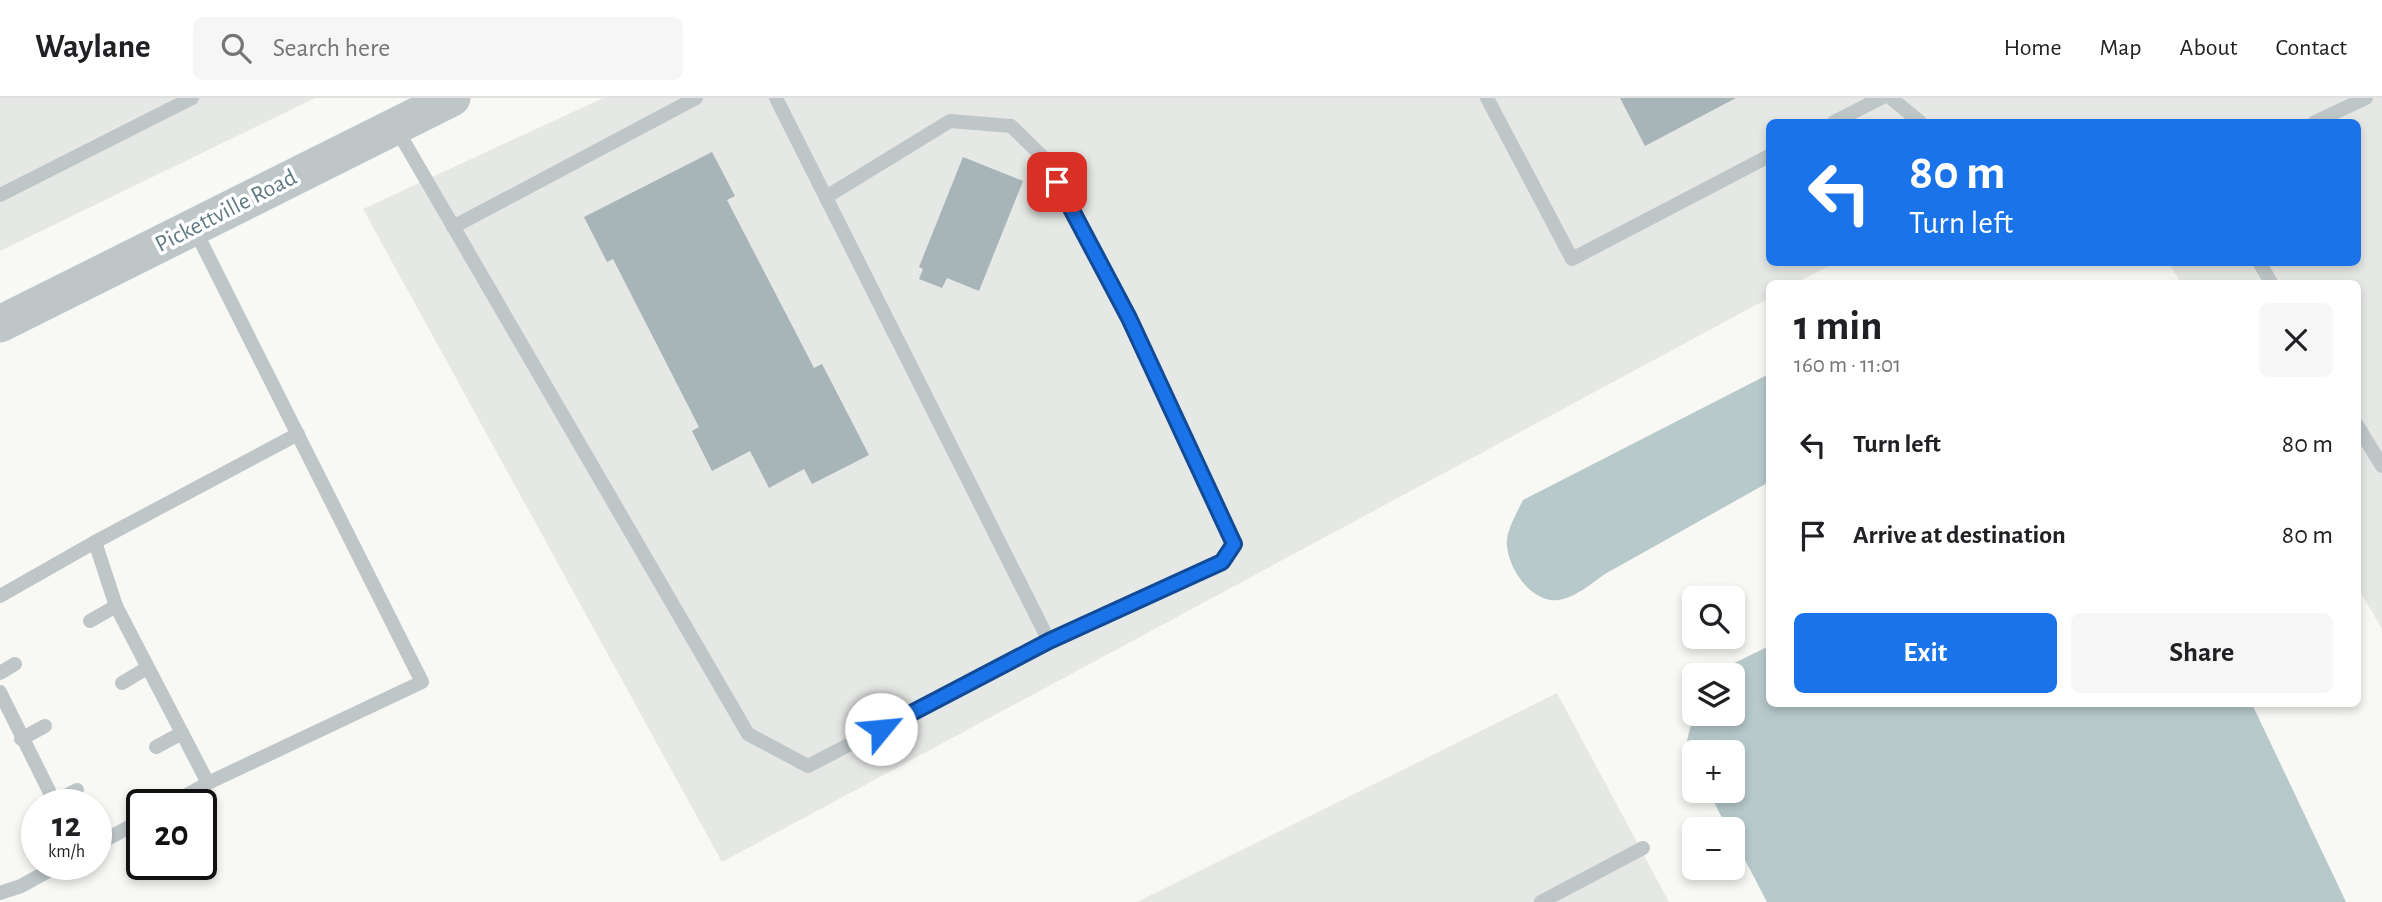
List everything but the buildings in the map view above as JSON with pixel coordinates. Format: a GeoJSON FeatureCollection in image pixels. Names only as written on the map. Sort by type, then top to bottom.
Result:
{"type":"FeatureCollection","features":[{"type":"Feature","properties":{"kind":"street","name":"Pickettville Road"},"geometry":{"type":"LineString","coordinates":[[0,324],[452,98]]}},
{"type":"Feature","properties":{"kind":"lane"},"geometry":{"type":"LineString","coordinates":[[0,195],[192,98]]}},
{"type":"Feature","properties":{"kind":"lane"},"geometry":{"type":"LineString","coordinates":[[453,226],[696,98]]}},
{"type":"Feature","properties":{"kind":"lane"},"geometry":{"type":"LineString","coordinates":[[776,98],[1049,641]]}},
{"type":"Feature","properties":{"kind":"lane"},"geometry":{"type":"LineString","coordinates":[[1487,98],[1572,259],[1766,158]]}},
{"type":"Feature","properties":{"kind":"lane"},"geometry":{"type":"LineString","coordinates":[[1840,119],[1881,98]]}},
{"type":"Feature","properties":{"kind":"lane"},"geometry":{"type":"LineString","coordinates":[[1891,98],[1916,119]]}},
{"type":"Feature","properties":{"kind":"lane"},"geometry":{"type":"LineString","coordinates":[[2321,119],[2366,98]]}},
{"type":"Feature","properties":{"kind":"lane"},"geometry":{"type":"LineString","coordinates":[[395,126],[748,734],[808,766],[1049,641],[1222,562],[1234,544],[1129,318],[1045,159],[1011,126],[950,121],[826,197]]}},
{"type":"Feature","properties":{"kind":"lane"},"geometry":{"type":"LineString","coordinates":[[194,227],[422,682],[197,789]]}},
{"type":"Feature","properties":{"kind":"lane"},"geometry":{"type":"LineString","coordinates":[[2361,432],[2382,466]]}},
{"type":"Feature","properties":{"kind":"lane"},"geometry":{"type":"LineString","coordinates":[[0,596],[94,542],[298,434]]}},
{"type":"Feature","properties":{"kind":"lane"},"geometry":{"type":"LineString","coordinates":[[94,542],[116,606],[208,783]]}},
{"type":"Feature","properties":{"kind":"lane"},"geometry":{"type":"LineString","coordinates":[[90,621],[116,606]]}},
{"type":"Feature","properties":{"kind":"lane"},"geometry":{"type":"LineString","coordinates":[[0,673],[15,664]]}},
{"type":"Feature","properties":{"kind":"lane"},"geometry":{"type":"LineString","coordinates":[[122,682],[147,668]]}},
{"type":"Feature","properties":{"kind":"lane"},"geometry":{"type":"LineString","coordinates":[[0,692],[47,789]]}},
{"type":"Feature","properties":{"kind":"lane"},"geometry":{"type":"LineString","coordinates":[[22,739],[45,726]]}},
{"type":"Feature","properties":{"kind":"lane"},"geometry":{"type":"LineString","coordinates":[[156,747],[182,733]]}},
{"type":"Feature","properties":{"kind":"lane"},"geometry":{"type":"LineString","coordinates":[[1541,902],[1643,848]]}},
{"type":"Feature","properties":{"kind":"lane"},"geometry":{"type":"LineString","coordinates":[[0,893],[32,880]]}},
{"type":"Feature","properties":{"kind":"shaded area"},"geometry":{"type":"Polygon","coordinates":[[[0,98],[315,98],[0,251],[0,98]]]}},
{"type":"Feature","properties":{"kind":"shaded area"},"geometry":{"type":"Polygon","coordinates":[[[603,98],[2382,98],[2382,629],[2361,593],[2361,280],[2179,280],[2171,266],[2361,266],[2361,119],[1766,119],[1766,266],[1829,266],[1802,280],[1766,280],[1766,300],[722,862],[363,209],[603,98]]]}},
{"type":"Feature","properties":{"kind":"shaded area"},"geometry":{"type":"Polygon","coordinates":[[[1766,376],[1766,484],[1605,574],[1583,590],[1558,600],[1548,600],[1531,591],[1517,574],[1512,565],[1507,541],[1523,500],[1766,376]]]}},
{"type":"Feature","properties":{"kind":"shaded area"},"geometry":{"type":"Polygon","coordinates":[[[1766,647],[1766,707],[2253,707],[2346,902],[1767,902],[1745,860],[1745,817],[1722,817],[1714,803],[1745,803],[1745,740],[1687,740],[1691,726],[1745,726],[1745,663],[1734,663],[1766,647]]]}},
{"type":"Feature","properties":{"kind":"shaded area"},"geometry":{"type":"Polygon","coordinates":[[[1557,693],[1669,902],[1137,902],[1557,693]]]}},
{"type":"Feature","properties":{"kind":"route"},"geometry":{"type":"LineString","coordinates":[[881,729],[1049,641],[1222,562],[1234,544],[1129,318],[1057,182]]}}]}
